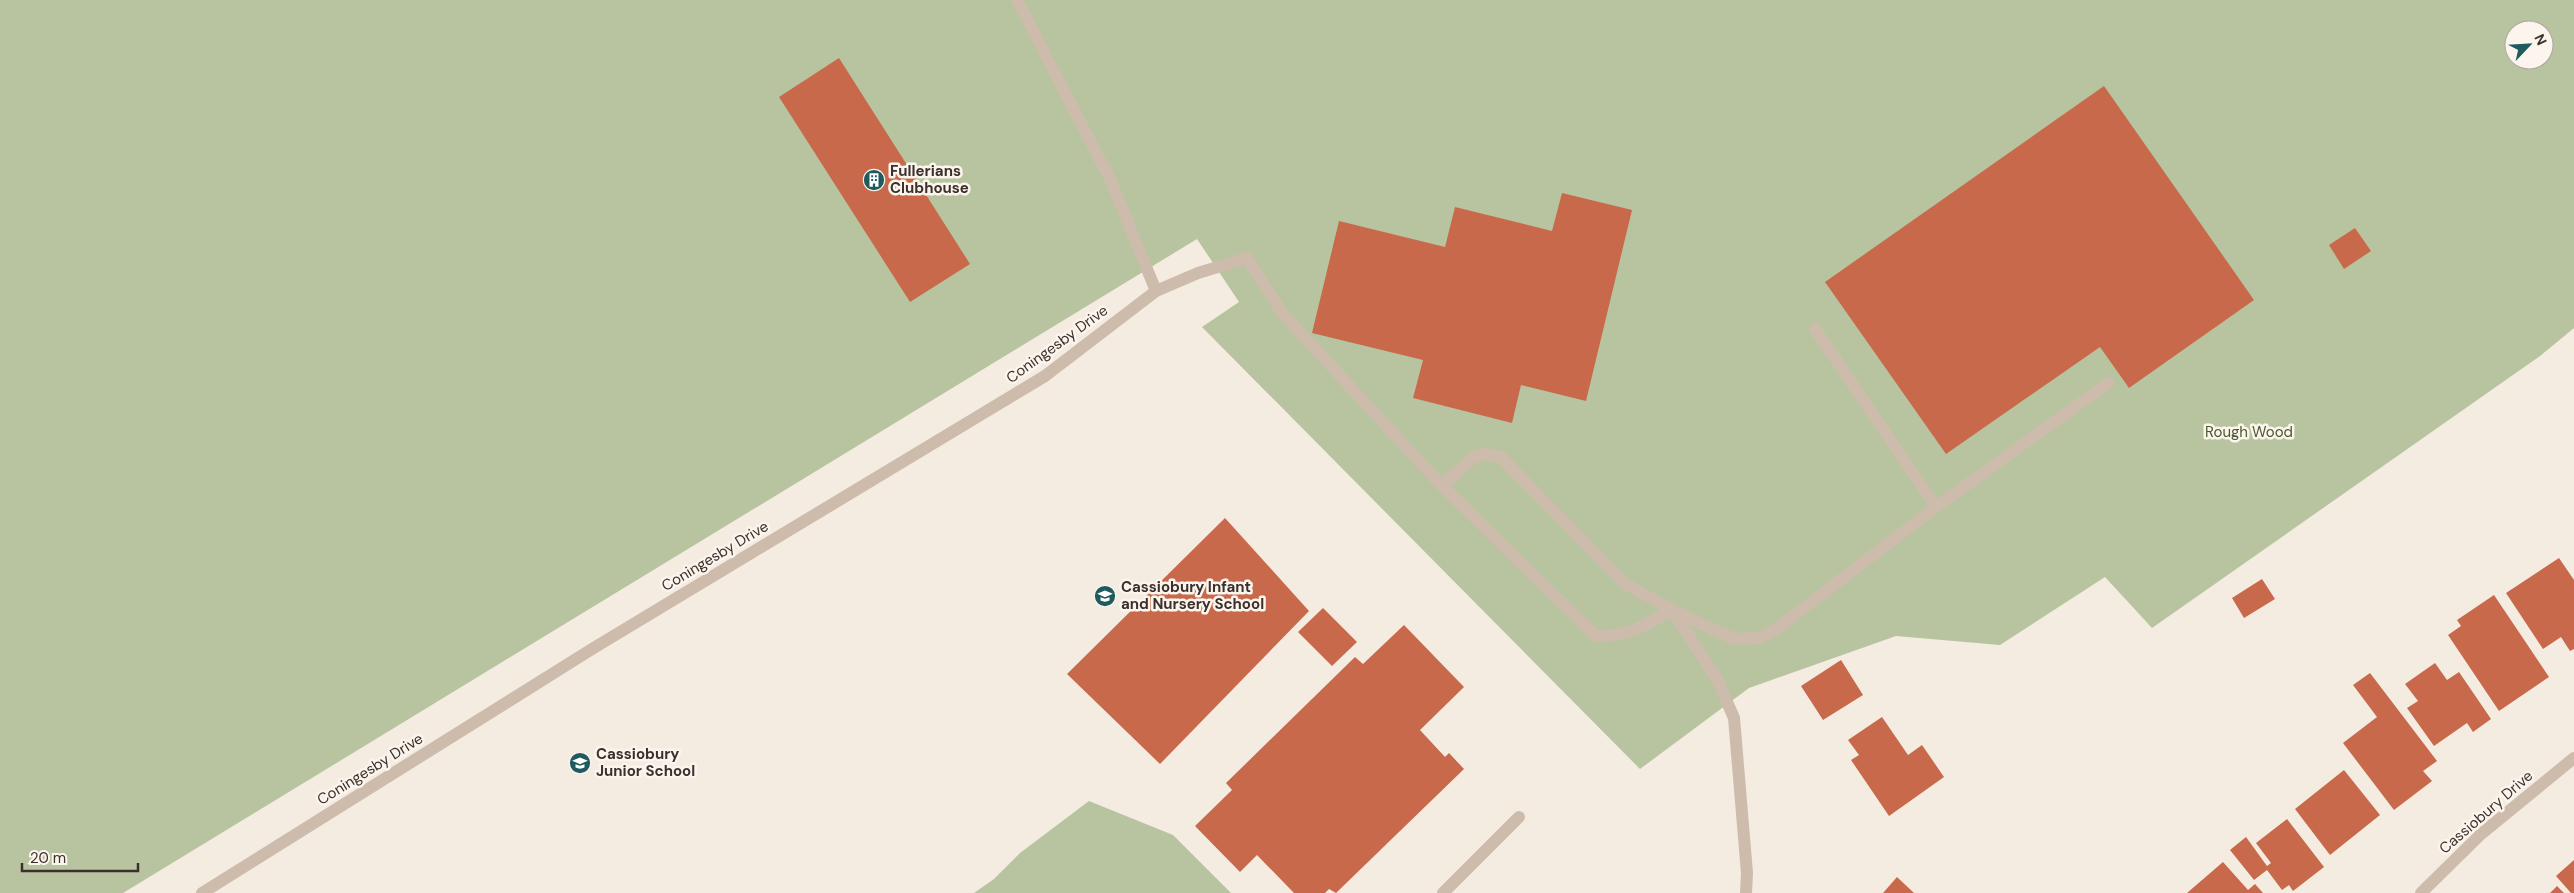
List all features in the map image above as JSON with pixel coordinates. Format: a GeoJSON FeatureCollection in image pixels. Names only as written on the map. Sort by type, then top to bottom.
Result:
{"type":"FeatureCollection","features":[{"type":"Feature","properties":{"kind":"street"},"geometry":{"type":"LineString","coordinates":[[1017,0],[1111,181],[1156,291]]}},
{"type":"Feature","properties":{"kind":"street","name":"Coningesby Drive"},"geometry":{"type":"LineString","coordinates":[[202,893],[592,649],[1045,376],[1156,291],[1198,273],[1246,258],[1283,314],[1442,486]]}},
{"type":"Feature","properties":{"kind":"street"},"geometry":{"type":"LineString","coordinates":[[1815,329],[1936,506]]}},
{"type":"Feature","properties":{"kind":"street"},"geometry":{"type":"LineString","coordinates":[[1672,610],[1644,627],[1613,637],[1596,636],[1442,486],[1473,458],[1484,454],[1501,457],[1624,583],[1672,610],[1734,640],[1760,638],[1776,629],[1936,506],[2108,383]]}},
{"type":"Feature","properties":{"kind":"street"},"geometry":{"type":"LineString","coordinates":[[1672,610],[1716,679],[1734,718],[1747,873],[1746,893]]}},
{"type":"Feature","properties":{"kind":"street","name":"Cassiobury Drive"},"geometry":{"type":"LineString","coordinates":[[2421,893],[2481,834],[2574,758]]}},
{"type":"Feature","properties":{"kind":"street"},"geometry":{"type":"LineString","coordinates":[[1443,893],[1519,817]]}},
{"type":"Feature","properties":{"kind":"green space","name":"Rough Wood"},"geometry":{"type":"Polygon","coordinates":[[[0,0],[2574,0],[2574,328],[2540,356],[2152,628],[2105,577],[2000,645],[1896,636],[1749,688],[1640,769],[1202,327],[1239,302],[1197,239],[123,893],[0,893],[0,0]]]}},
{"type":"Feature","properties":{"kind":"green space"},"geometry":{"type":"Polygon","coordinates":[[[1089,801],[1173,835],[1231,893],[974,893],[994,879],[1020,853],[1089,801]]]}},
{"type":"Feature","properties":{"kind":"building","name":"Fullerians Clubhouse"},"geometry":{"type":"Polygon","coordinates":[[[839,58],[970,264],[910,302],[779,97],[839,58]]]}},
{"type":"Feature","properties":{"kind":"building"},"geometry":{"type":"Polygon","coordinates":[[[2104,86],[2254,300],[2129,388],[2100,347],[1946,454],[1825,282],[2104,86]]]}},
{"type":"Feature","properties":{"kind":"building"},"geometry":{"type":"Polygon","coordinates":[[[1562,193],[1632,210],[1586,401],[1521,385],[1512,423],[1413,398],[1423,360],[1312,333],[1339,221],[1445,247],[1455,207],[1552,231],[1562,193]]]}},
{"type":"Feature","properties":{"kind":"building"},"geometry":{"type":"Polygon","coordinates":[[[2355,228],[2371,251],[2344,269],[2329,245],[2355,228]]]}},
{"type":"Feature","properties":{"kind":"building"},"geometry":{"type":"Polygon","coordinates":[[[1225,518],[1309,611],[1160,764],[1067,674],[1225,518]]]}},
{"type":"Feature","properties":{"kind":"building"},"geometry":{"type":"Polygon","coordinates":[[[2559,558],[2574,580],[2574,649],[2570,651],[2561,637],[2543,649],[2506,593],[2559,558]]]}},
{"type":"Feature","properties":{"kind":"building"},"geometry":{"type":"Polygon","coordinates":[[[2262,579],[2275,599],[2244,618],[2232,598],[2262,579]]]}},
{"type":"Feature","properties":{"kind":"building"},"geometry":{"type":"Polygon","coordinates":[[[2494,595],[2549,677],[2499,711],[2448,635],[2461,626],[2457,620],[2494,595]]]}},
{"type":"Feature","properties":{"kind":"building"},"geometry":{"type":"Polygon","coordinates":[[[1323,608],[1357,642],[1332,666],[1298,632],[1323,608]]]}},
{"type":"Feature","properties":{"kind":"building"},"geometry":{"type":"Polygon","coordinates":[[[1404,625],[1464,687],[1420,730],[1445,757],[1449,753],[1464,769],[1336,893],[1329,889],[1325,893],[1294,893],[1257,855],[1240,872],[1195,826],[1232,790],[1226,783],[1355,657],[1363,664],[1404,625]]]}},
{"type":"Feature","properties":{"kind":"building"},"geometry":{"type":"Polygon","coordinates":[[[1841,660],[1863,695],[1823,720],[1801,686],[1841,660]]]}},
{"type":"Feature","properties":{"kind":"building"},"geometry":{"type":"Polygon","coordinates":[[[2435,663],[2447,680],[2459,672],[2491,719],[2473,732],[2467,723],[2434,746],[2407,708],[2418,701],[2405,684],[2435,663]]]}},
{"type":"Feature","properties":{"kind":"building"},"geometry":{"type":"Polygon","coordinates":[[[2370,673],[2437,761],[2423,771],[2432,781],[2394,810],[2343,743],[2377,717],[2353,685],[2370,673]]]}},
{"type":"Feature","properties":{"kind":"building"},"geometry":{"type":"Polygon","coordinates":[[[1882,717],[1908,755],[1922,745],[1944,777],[1889,816],[1851,760],[1859,755],[1848,740],[1882,717]]]}},
{"type":"Feature","properties":{"kind":"building"},"geometry":{"type":"Polygon","coordinates":[[[2344,770],[2380,815],[2330,855],[2295,809],[2344,770]]]}},
{"type":"Feature","properties":{"kind":"building"},"geometry":{"type":"Polygon","coordinates":[[[2287,819],[2324,867],[2293,891],[2289,885],[2282,890],[2267,870],[2254,880],[2230,850],[2246,837],[2267,866],[2271,863],[2256,843],[2287,819]]]}},
{"type":"Feature","properties":{"kind":"building"},"geometry":{"type":"Polygon","coordinates":[[[2574,860],[2574,893],[2571,893],[2556,876],[2574,860]]]}},
{"type":"Feature","properties":{"kind":"building"},"geometry":{"type":"Polygon","coordinates":[[[2223,862],[2248,890],[2255,884],[2263,893],[2187,893],[2223,862]]]}},
{"type":"Feature","properties":{"kind":"building"},"geometry":{"type":"Polygon","coordinates":[[[1897,877],[1914,893],[1883,893],[1897,877]]]}},
{"type":"Feature","properties":{"kind":"building"},"geometry":{"type":"Polygon","coordinates":[[[2557,886],[2564,893],[2550,893],[2557,886]]]}},
{"type":"Feature","properties":{"kind":"place","name":"Fullerians Clubhouse"},"geometry":{"type":"Point","coordinates":[874,180]}},
{"type":"Feature","properties":{"kind":"place","name":"Cassiobury Infant and Nursery School"},"geometry":{"type":"Point","coordinates":[1105,596]}},
{"type":"Feature","properties":{"kind":"place","name":"Cassiobury Junior School"},"geometry":{"type":"Point","coordinates":[580,763]}}]}
